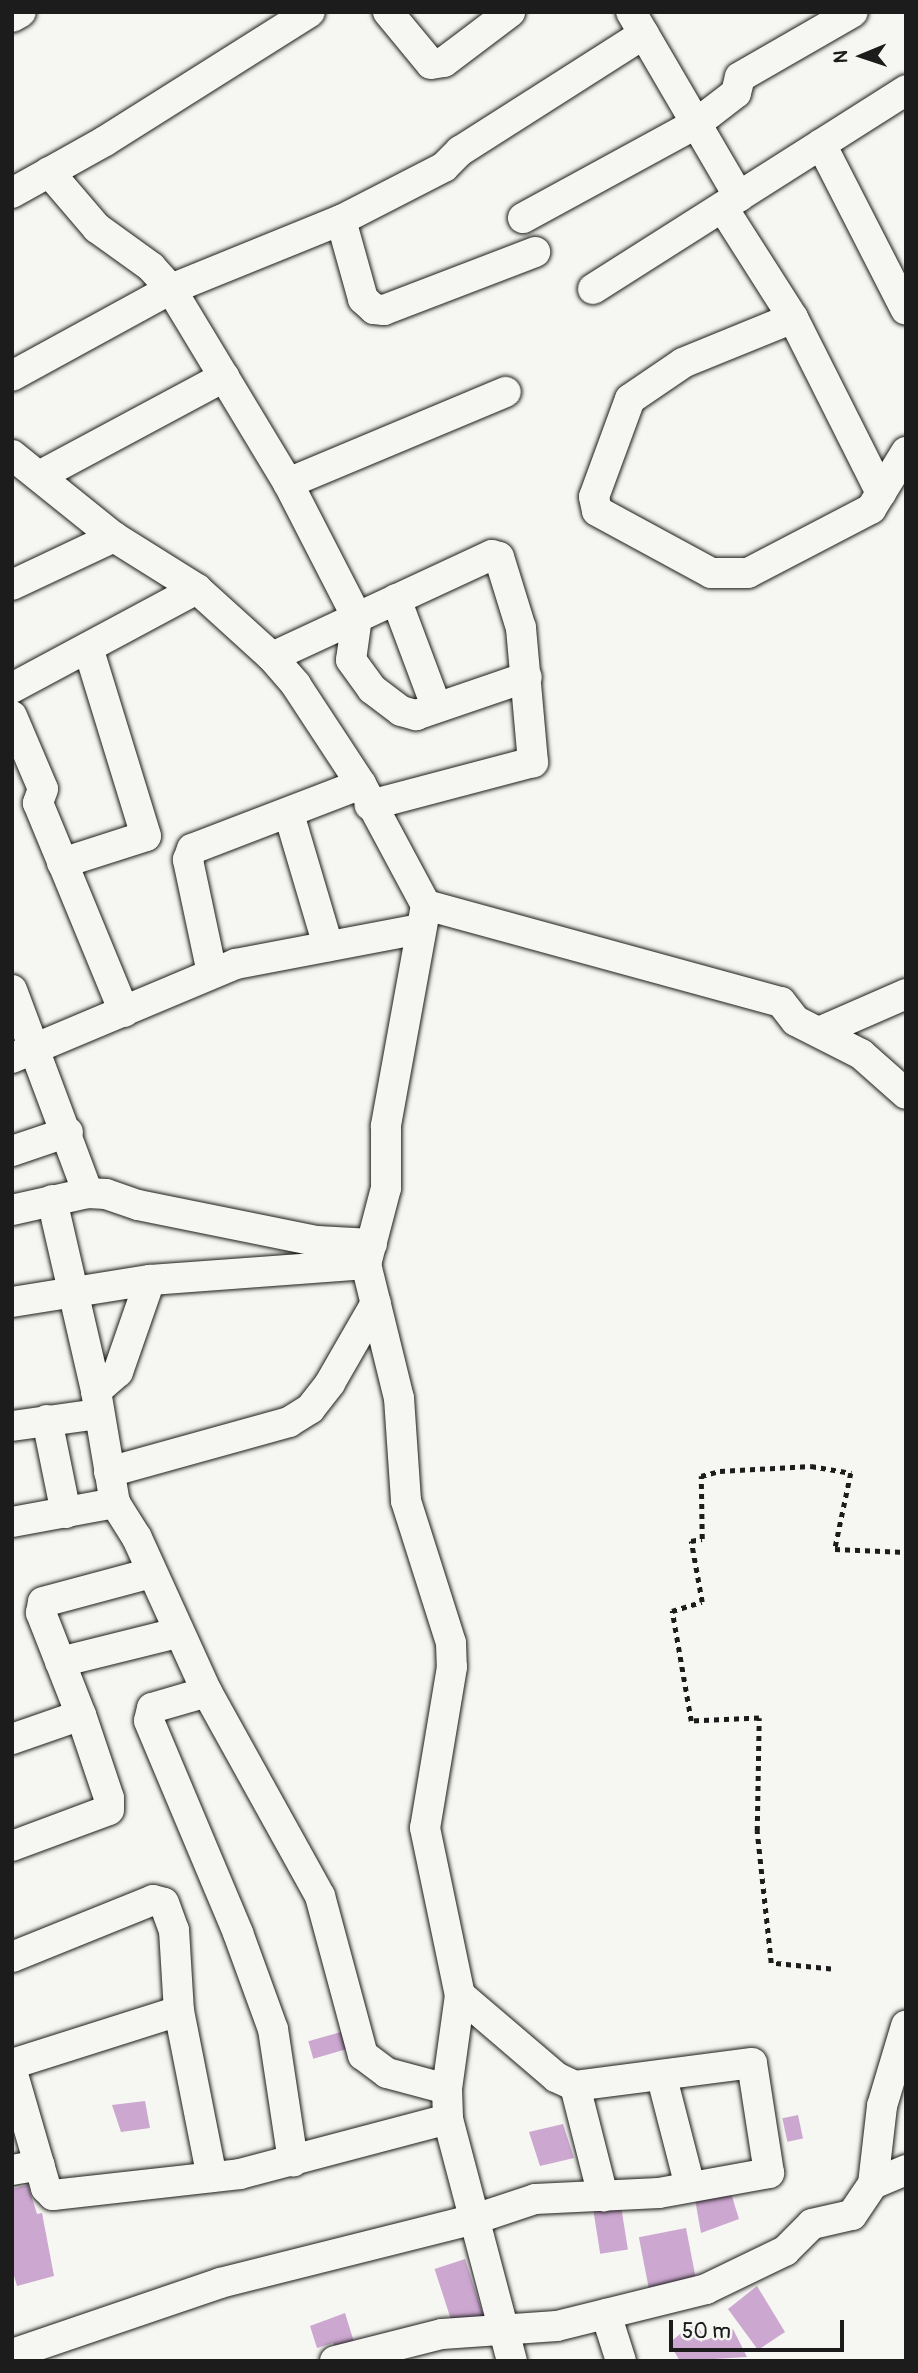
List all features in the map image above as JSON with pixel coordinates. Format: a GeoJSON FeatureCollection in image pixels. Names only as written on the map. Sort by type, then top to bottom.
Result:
{"type":"FeatureCollection","features":[{"type":"Feature","properties":{"kind":"street"},"geometry":{"type":"LineString","coordinates":[[12,18],[21,12]]}},
{"type":"Feature","properties":{"kind":"street"},"geometry":{"type":"LineString","coordinates":[[12,192],[310,12]]}},
{"type":"Feature","properties":{"kind":"street"},"geometry":{"type":"LineString","coordinates":[[388,12],[431,64],[444,62],[510,12]]}},
{"type":"Feature","properties":{"kind":"street"},"geometry":{"type":"LineString","coordinates":[[523,218],[697,123],[736,93],[741,76],[853,12]]}},
{"type":"Feature","properties":{"kind":"street"},"geometry":{"type":"LineString","coordinates":[[12,376],[171,289],[341,220],[452,159],[640,19],[697,123],[731,202],[881,493]]}},
{"type":"Feature","properties":{"kind":"street"},"geometry":{"type":"LineString","coordinates":[[593,289],[906,90]]}},
{"type":"Feature","properties":{"kind":"street"},"geometry":{"type":"LineString","coordinates":[[821,144],[906,310]]}},
{"type":"Feature","properties":{"kind":"street"},"geometry":{"type":"LineString","coordinates":[[49,172],[97,228],[151,267],[171,289],[288,483],[357,617],[351,660],[372,689],[401,711],[416,715],[527,677]]}},
{"type":"Feature","properties":{"kind":"street"},"geometry":{"type":"LineString","coordinates":[[341,220],[363,299],[374,309],[384,310],[535,252]]}},
{"type":"Feature","properties":{"kind":"street"},"geometry":{"type":"LineString","coordinates":[[793,318],[683,363],[630,399],[594,506],[711,573],[732,576],[748,573],[857,519],[881,493],[906,452]]}},
{"type":"Feature","properties":{"kind":"street"},"geometry":{"type":"LineString","coordinates":[[41,475],[224,377]]}},
{"type":"Feature","properties":{"kind":"street"},"geometry":{"type":"LineString","coordinates":[[288,483],[506,392]]}},
{"type":"Feature","properties":{"kind":"street"},"geometry":{"type":"LineString","coordinates":[[12,455],[41,475],[114,537],[197,589],[272,657],[296,685],[365,794],[423,917],[387,1126],[386,1188],[369,1254],[376,1303],[399,1398],[406,1501],[451,1643],[452,1667],[425,1828],[460,1995],[447,2089],[448,2119],[512,2361]]}},
{"type":"Feature","properties":{"kind":"street"},"geometry":{"type":"LineString","coordinates":[[12,585],[114,537]]}},
{"type":"Feature","properties":{"kind":"street"},"geometry":{"type":"LineString","coordinates":[[212,973],[189,853],[289,814],[365,794],[533,762],[519,615],[499,557],[492,555],[272,657]]}},
{"type":"Feature","properties":{"kind":"street"},"geometry":{"type":"LineString","coordinates":[[12,688],[197,589]]}},
{"type":"Feature","properties":{"kind":"street"},"geometry":{"type":"LineString","coordinates":[[396,599],[436,706]]}},
{"type":"Feature","properties":{"kind":"street"},"geometry":{"type":"LineString","coordinates":[[62,863],[146,836],[88,648]]}},
{"type":"Feature","properties":{"kind":"street"},"geometry":{"type":"LineString","coordinates":[[12,716],[43,789],[38,803],[124,1012]]}},
{"type":"Feature","properties":{"kind":"street"},"geometry":{"type":"LineString","coordinates":[[289,814],[328,946]]}},
{"type":"Feature","properties":{"kind":"street"},"geometry":{"type":"LineString","coordinates":[[24,1053],[212,973],[328,946],[423,917],[799,1018],[861,1054],[906,1094]]}},
{"type":"Feature","properties":{"kind":"street"},"geometry":{"type":"LineString","coordinates":[[12,990],[24,1053],[68,1132],[88,1193]]}},
{"type":"Feature","properties":{"kind":"street"},"geometry":{"type":"LineString","coordinates":[[799,1018],[906,994]]}},
{"type":"Feature","properties":{"kind":"street"},"geometry":{"type":"LineString","coordinates":[[12,1151],[68,1132]]}},
{"type":"Feature","properties":{"kind":"street"},"geometry":{"type":"LineString","coordinates":[[12,1210],[88,1193],[369,1254]]}},
{"type":"Feature","properties":{"kind":"street"},"geometry":{"type":"LineString","coordinates":[[52,1200],[76,1292],[115,1503],[137,1538],[177,1633],[207,1692],[320,1896],[363,2055],[387,2073],[447,2089]]}},
{"type":"Feature","properties":{"kind":"street"},"geometry":{"type":"LineString","coordinates":[[12,1302],[150,1280],[369,1254]]}},
{"type":"Feature","properties":{"kind":"street"},"geometry":{"type":"LineString","coordinates":[[12,1426],[47,1420],[98,1402],[118,1372],[150,1280]]}},
{"type":"Feature","properties":{"kind":"street"},"geometry":{"type":"LineString","coordinates":[[109,1472],[289,1422],[310,1409],[330,1383],[376,1303]]}},
{"type":"Feature","properties":{"kind":"street"},"geometry":{"type":"LineString","coordinates":[[47,1420],[66,1513]]}},
{"type":"Feature","properties":{"kind":"street"},"geometry":{"type":"LineString","coordinates":[[12,1522],[115,1503]]}},
{"type":"Feature","properties":{"kind":"street"},"geometry":{"type":"LineString","coordinates":[[12,1846],[109,1810],[109,1798],[81,1715],[41,1613],[43,1602],[150,1573]]}},
{"type":"Feature","properties":{"kind":"street"},"geometry":{"type":"LineString","coordinates":[[60,1661],[177,1633]]}},
{"type":"Feature","properties":{"kind":"street"},"geometry":{"type":"LineString","coordinates":[[207,1692],[152,1708],[149,1721],[238,1933],[273,2029],[293,2162]]}},
{"type":"Feature","properties":{"kind":"street"},"geometry":{"type":"LineString","coordinates":[[12,1739],[81,1715]]}},
{"type":"Feature","properties":{"kind":"street"},"geometry":{"type":"LineString","coordinates":[[12,1957],[158,1900],[164,1903],[174,1930],[179,2011],[212,2177]]}},
{"type":"Feature","properties":{"kind":"street"},"geometry":{"type":"LineString","coordinates":[[12,2354],[220,2283],[475,2219],[535,2199],[603,2196],[769,2173],[755,2068],[744,2061],[662,2078],[575,2086],[556,2077],[460,1995]]}},
{"type":"Feature","properties":{"kind":"street"},"geometry":{"type":"LineString","coordinates":[[179,2011],[13,2075],[26,2167],[48,2194],[212,2177],[293,2162],[448,2119]]}},
{"type":"Feature","properties":{"kind":"street"},"geometry":{"type":"LineString","coordinates":[[873,2184],[877,2133],[906,2026]]}},
{"type":"Feature","properties":{"kind":"street"},"geometry":{"type":"LineString","coordinates":[[662,2078],[690,2186]]}},
{"type":"Feature","properties":{"kind":"street"},"geometry":{"type":"LineString","coordinates":[[575,2086],[603,2196]]}},
{"type":"Feature","properties":{"kind":"street"},"geometry":{"type":"LineString","coordinates":[[339,2360],[442,2334],[557,2326],[606,2315],[736,2277],[785,2250],[812,2224],[837,2217],[873,2184],[906,2170]]}},
{"type":"Feature","properties":{"kind":"street"},"geometry":{"type":"LineString","coordinates":[[606,2315],[621,2361]]}},
{"type":"Feature","properties":{"kind":"path"},"geometry":{"type":"LineString","coordinates":[[831,1969],[771,1963],[757,1831],[759,1718],[691,1721],[672,1611],[702,1602],[691,1541],[702,1539],[701,1475],[720,1471],[811,1466],[851,1473],[835,1549],[906,1552]]}},
{"type":"Feature","properties":{"kind":"building"},"geometry":{"type":"Polygon","coordinates":[[[341,2032],[346,2049],[313,2059],[308,2041],[341,2032]]]}},
{"type":"Feature","properties":{"kind":"building"},"geometry":{"type":"Polygon","coordinates":[[[145,2101],[150,2128],[121,2132],[112,2105],[145,2101]]]}},
{"type":"Feature","properties":{"kind":"building"},"geometry":{"type":"Polygon","coordinates":[[[798,2115],[803,2138],[787,2142],[782,2118],[798,2115]]]}},
{"type":"Feature","properties":{"kind":"building"},"geometry":{"type":"Polygon","coordinates":[[[563,2124],[574,2158],[540,2166],[529,2132],[563,2124]]]}},
{"type":"Feature","properties":{"kind":"building"},"geometry":{"type":"Polygon","coordinates":[[[28,2185],[37,2214],[42,2213],[54,2276],[17,2286],[12,2269],[12,2189],[28,2185]]]}},
{"type":"Feature","properties":{"kind":"building"},"geometry":{"type":"Polygon","coordinates":[[[730,2190],[739,2219],[701,2233],[695,2199],[730,2190]]]}},
{"type":"Feature","properties":{"kind":"building"},"geometry":{"type":"Polygon","coordinates":[[[621,2206],[628,2249],[600,2254],[593,2210],[621,2206]]]}},
{"type":"Feature","properties":{"kind":"building"},"geometry":{"type":"Polygon","coordinates":[[[686,2228],[698,2289],[651,2298],[639,2237],[686,2228]]]}},
{"type":"Feature","properties":{"kind":"building"},"geometry":{"type":"Polygon","coordinates":[[[465,2259],[487,2326],[456,2335],[435,2269],[465,2259]]]}},
{"type":"Feature","properties":{"kind":"building"},"geometry":{"type":"Polygon","coordinates":[[[757,2286],[785,2332],[758,2350],[728,2309],[757,2286]]]}},
{"type":"Feature","properties":{"kind":"building"},"geometry":{"type":"Polygon","coordinates":[[[345,2313],[358,2355],[341,2359],[333,2343],[317,2348],[310,2326],[345,2313]]]}},
{"type":"Feature","properties":{"kind":"building"},"geometry":{"type":"Polygon","coordinates":[[[695,2322],[706,2340],[733,2329],[747,2357],[680,2361],[669,2343],[695,2322]]]}}]}
